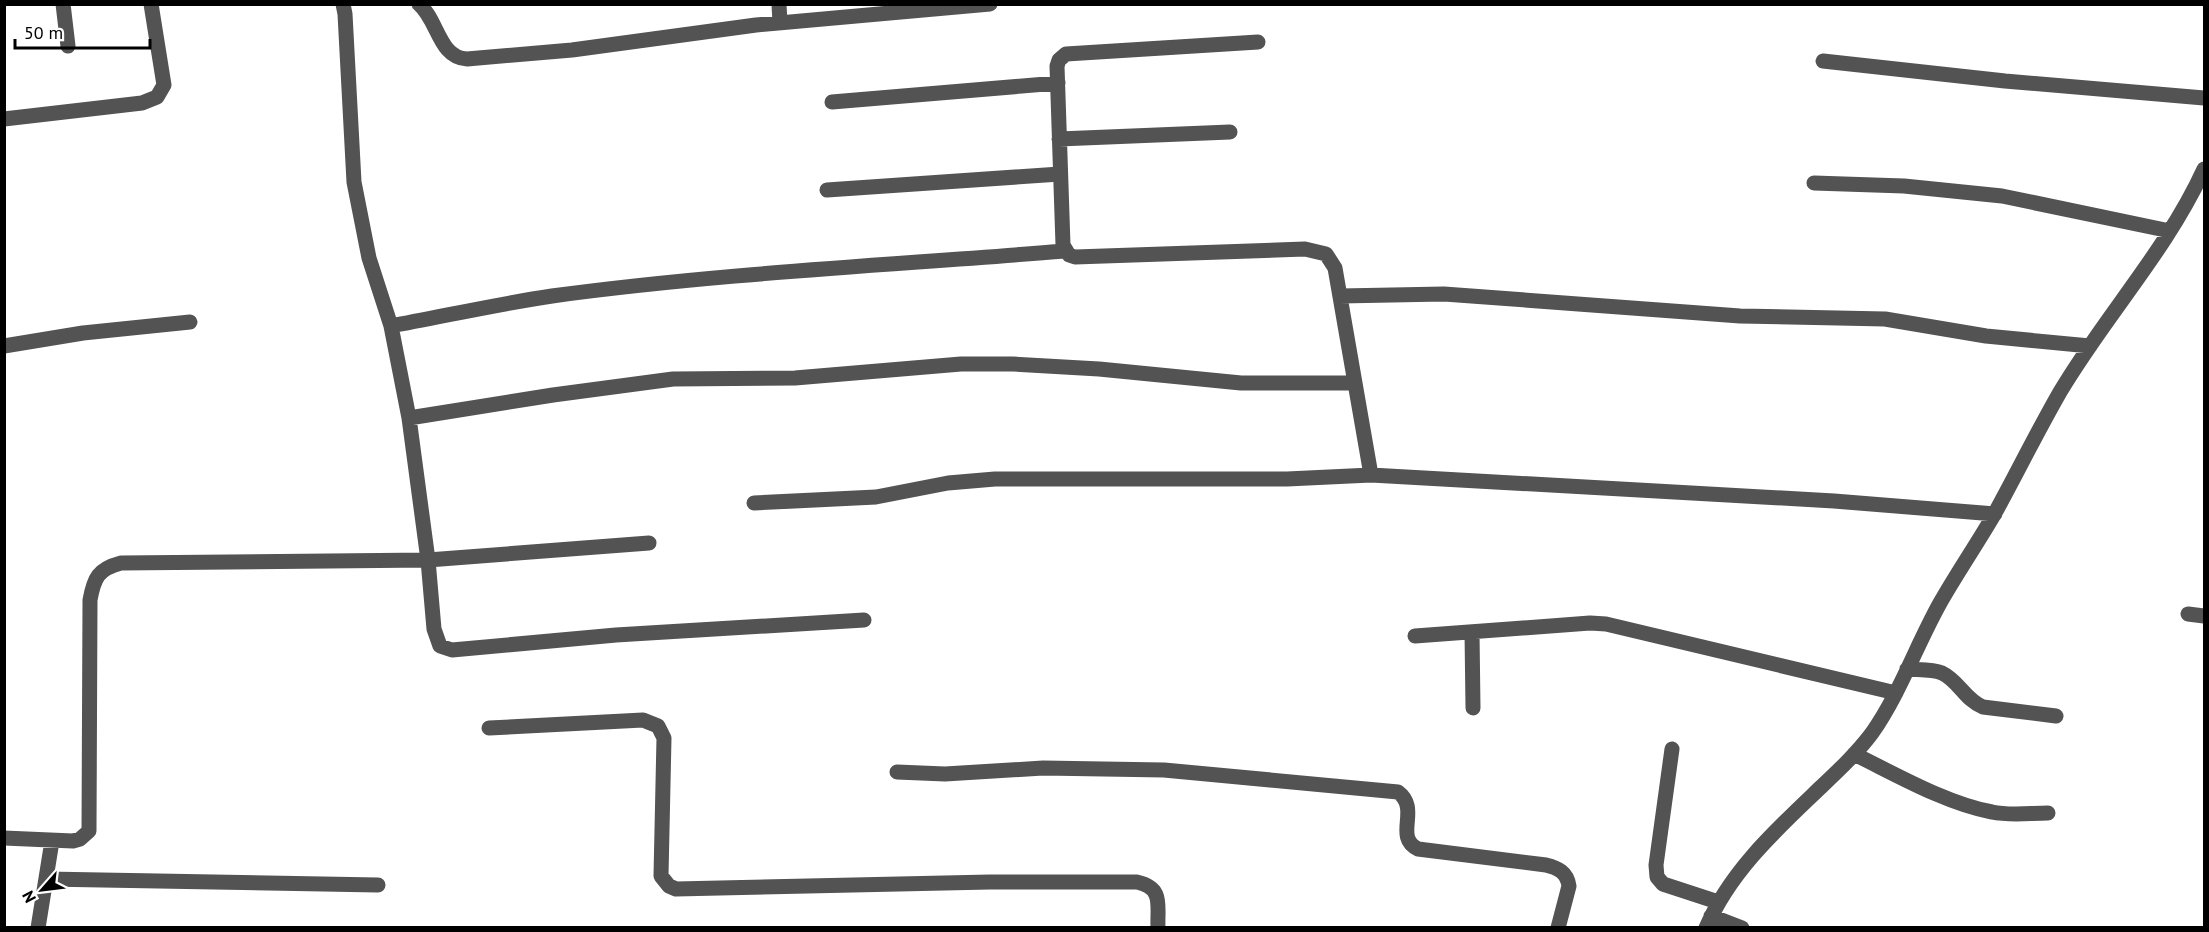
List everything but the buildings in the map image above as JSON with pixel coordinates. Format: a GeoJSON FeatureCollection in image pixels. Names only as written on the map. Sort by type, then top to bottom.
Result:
{"type":"FeatureCollection","features":[{"type":"Feature","properties":{"kind":"street"},"geometry":{"type":"LineString","coordinates":[[63,4],[68,46]]}},
{"type":"Feature","properties":{"kind":"street"},"geometry":{"type":"LineString","coordinates":[[4,119],[142,103],[158,97],[164,85],[151,4]]}},
{"type":"Feature","properties":{"kind":"street"},"geometry":{"type":"LineString","coordinates":[[343,4],[351,90],[354,182],[369,258],[391,326],[409,418],[428,560],[432,612],[436,638],[440,646],[452,650],[616,636],[864,620]]}},
{"type":"Feature","properties":{"kind":"street"},"geometry":{"type":"LineString","coordinates":[[419,4],[433,21],[442,42],[451,55],[460,59],[572,50],[780,23],[990,4]]}},
{"type":"Feature","properties":{"kind":"street"},"geometry":{"type":"LineString","coordinates":[[779,4],[780,23]]}},
{"type":"Feature","properties":{"kind":"street"},"geometry":{"type":"LineString","coordinates":[[1258,42],[1066,54],[1059,60],[1062,238],[1065,251],[1075,256],[1305,249],[1326,254],[1335,268],[1371,475]]}},
{"type":"Feature","properties":{"kind":"street"},"geometry":{"type":"LineString","coordinates":[[1823,61],[2005,81],[2205,98]]}},
{"type":"Feature","properties":{"kind":"street"},"geometry":{"type":"LineString","coordinates":[[832,102],[1058,83]]}},
{"type":"Feature","properties":{"kind":"street"},"geometry":{"type":"LineString","coordinates":[[1059,139],[1230,132]]}},
{"type":"Feature","properties":{"kind":"street"},"geometry":{"type":"LineString","coordinates":[[827,190],[1060,174]]}},
{"type":"Feature","properties":{"kind":"street"},"geometry":{"type":"LineString","coordinates":[[1742,927],[1709,922],[1727,887],[1793,813],[1854,754],[1871,734],[1896,693],[1940,603],[1995,514],[2059,394],[2203,179]]}},
{"type":"Feature","properties":{"kind":"street"},"geometry":{"type":"LineString","coordinates":[[1814,183],[1935,189],[2002,196],[2170,231]]}},
{"type":"Feature","properties":{"kind":"street"},"geometry":{"type":"LineString","coordinates":[[391,326],[551,297],[625,288],[787,272],[1065,251]]}},
{"type":"Feature","properties":{"kind":"street"},"geometry":{"type":"LineString","coordinates":[[1340,296],[1444,294],[1740,316],[1885,319],[1986,336],[2090,346]]}},
{"type":"Feature","properties":{"kind":"street"},"geometry":{"type":"LineString","coordinates":[[4,346],[83,333],[190,322]]}},
{"type":"Feature","properties":{"kind":"street"},"geometry":{"type":"LineString","coordinates":[[409,418],[552,395],[673,379],[795,378],[961,364],[1013,364],[1099,369],[1241,383],[1355,383]]}},
{"type":"Feature","properties":{"kind":"street"},"geometry":{"type":"LineString","coordinates":[[754,503],[876,497],[948,483],[995,478],[1287,479],[1371,475],[1834,501],[1995,514]]}},
{"type":"Feature","properties":{"kind":"street"},"geometry":{"type":"LineString","coordinates":[[4,838],[52,841],[80,839],[88,831],[90,824],[90,600],[92,586],[101,571],[121,563],[428,560],[649,543]]}},
{"type":"Feature","properties":{"kind":"street"},"geometry":{"type":"LineString","coordinates":[[2188,614],[2205,616]]}},
{"type":"Feature","properties":{"kind":"street"},"geometry":{"type":"LineString","coordinates":[[1415,636],[1590,623],[1606,624],[1896,693]]}},
{"type":"Feature","properties":{"kind":"street"},"geometry":{"type":"LineString","coordinates":[[1472,632],[1473,708]]}},
{"type":"Feature","properties":{"kind":"street"},"geometry":{"type":"LineString","coordinates":[[1907,669],[1943,674],[1975,704],[1983,708],[2056,716]]}},
{"type":"Feature","properties":{"kind":"street"},"geometry":{"type":"LineString","coordinates":[[489,728],[643,720],[658,726],[664,738],[661,876],[669,886],[676,889],[955,882],[1137,882],[1146,884],[1155,891],[1158,927]]}},
{"type":"Feature","properties":{"kind":"street"},"geometry":{"type":"LineString","coordinates":[[1672,749],[1656,865],[1657,877],[1663,884],[1718,902]]}},
{"type":"Feature","properties":{"kind":"street"},"geometry":{"type":"LineString","coordinates":[[1854,754],[1921,786],[1993,813],[2048,813]]}},
{"type":"Feature","properties":{"kind":"street"},"geometry":{"type":"LineString","coordinates":[[897,772],[945,774],[1043,768],[1164,770],[1398,792],[1407,801],[1409,807],[1406,836],[1413,847],[1546,865],[1561,870],[1568,879],[1569,885],[1558,927]]}},
{"type":"Feature","properties":{"kind":"street"},"geometry":{"type":"LineString","coordinates":[[38,927],[52,841]]}},
{"type":"Feature","properties":{"kind":"street"},"geometry":{"type":"LineString","coordinates":[[46,879],[378,885]]}}]}
